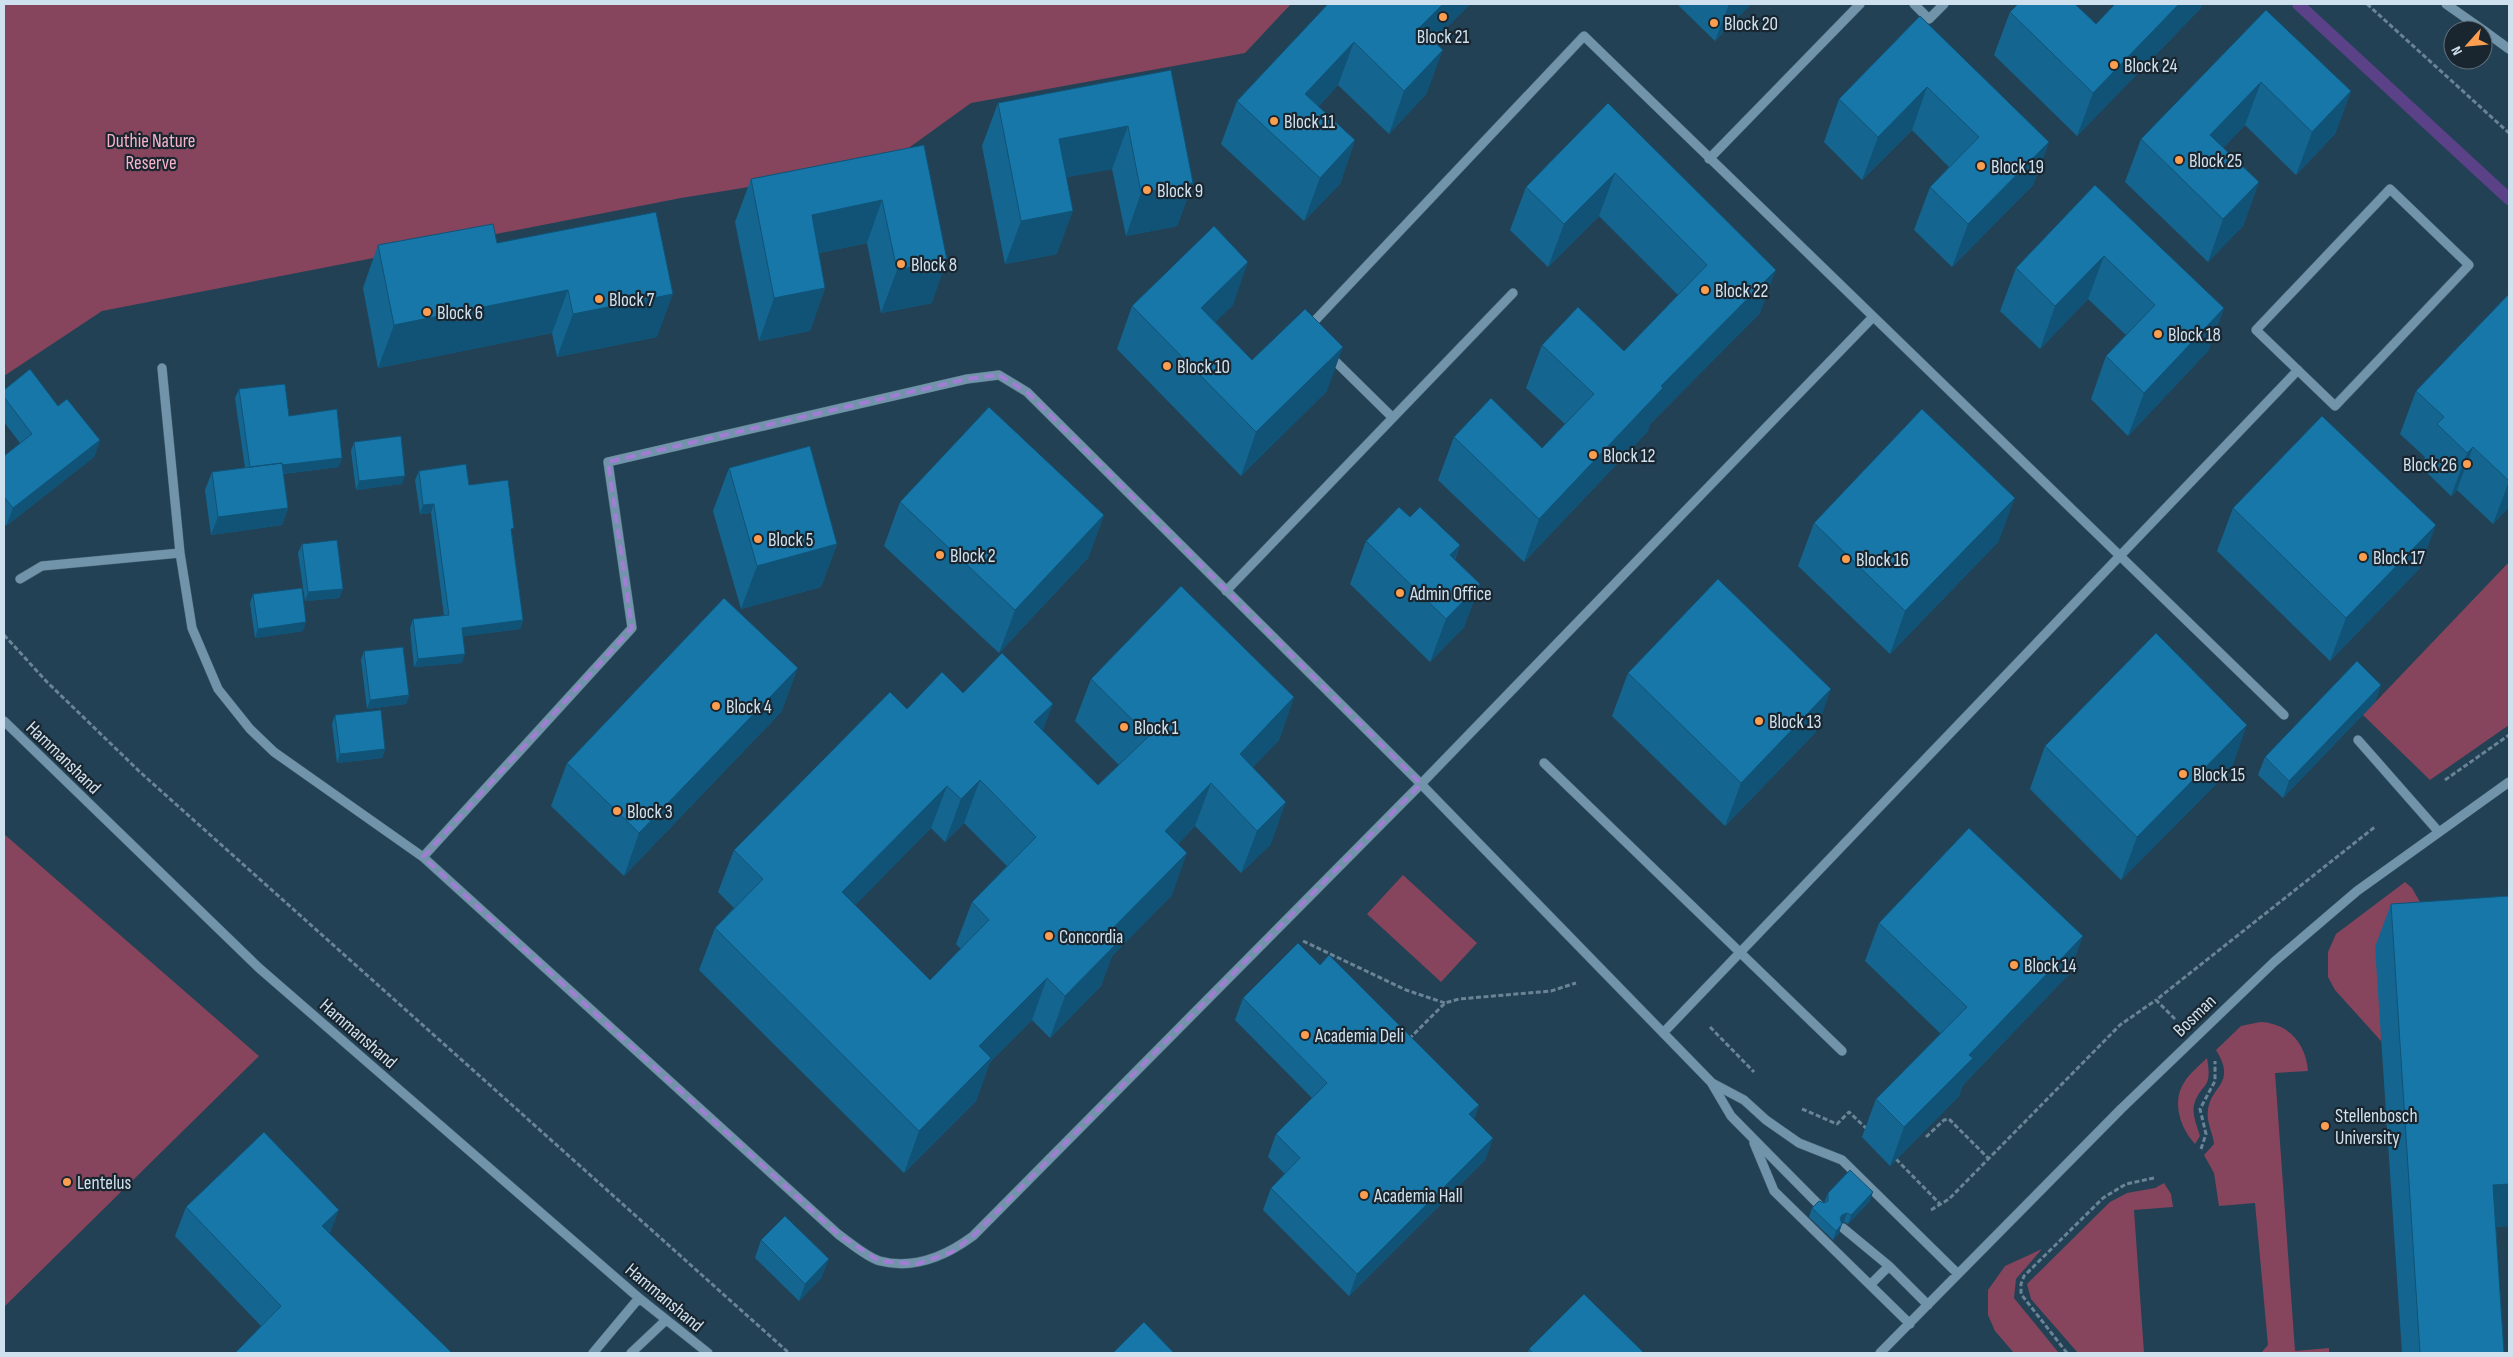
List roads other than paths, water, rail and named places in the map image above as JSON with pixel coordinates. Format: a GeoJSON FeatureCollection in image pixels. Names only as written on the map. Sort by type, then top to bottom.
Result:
{"type":"FeatureCollection","features":[{"type":"Feature","properties":{"kind":"street"},"geometry":{"type":"LineString","coordinates":[[1709,159],[1860,4]]}},
{"type":"Feature","properties":{"kind":"street"},"geometry":{"type":"LineString","coordinates":[[1914,4],[1930,19],[1944,4]]}},
{"type":"Feature","properties":{"kind":"street"},"geometry":{"type":"LineString","coordinates":[[2446,4],[2469,20]]}},
{"type":"Feature","properties":{"kind":"street"},"geometry":{"type":"LineString","coordinates":[[1308,335],[1584,36],[2284,715]]}},
{"type":"Feature","properties":{"kind":"street"},"geometry":{"type":"LineString","coordinates":[[2493,37],[2509,49]]}},
{"type":"Feature","properties":{"kind":"street"},"geometry":{"type":"LineString","coordinates":[[2390,189],[2469,264],[2335,406],[2298,370],[2256,330],[2390,189]]}},
{"type":"Feature","properties":{"kind":"street"},"geometry":{"type":"LineString","coordinates":[[1226,591],[1513,292]]}},
{"type":"Feature","properties":{"kind":"street"},"geometry":{"type":"LineString","coordinates":[[162,368],[180,553],[192,628],[218,688],[250,729],[274,752],[423,856],[838,1234],[879,1261],[917,1264],[952,1252],[973,1236],[1421,784],[1873,317]]}},
{"type":"Feature","properties":{"kind":"street"},"geometry":{"type":"LineString","coordinates":[[1325,351],[1392,417]]}},
{"type":"Feature","properties":{"kind":"street"},"geometry":{"type":"LineString","coordinates":[[1662,1033],[2298,370]]}},
{"type":"Feature","properties":{"kind":"street"},"geometry":{"type":"LineString","coordinates":[[423,856],[632,628],[608,462],[967,379],[999,375],[1027,392],[1421,784],[1711,1082],[1731,1116],[1820,1206]]}},
{"type":"Feature","properties":{"kind":"street"},"geometry":{"type":"LineString","coordinates":[[20,579],[42,566],[180,553]]}},
{"type":"Feature","properties":{"kind":"street","name":"Hammanshand"},"geometry":{"type":"LineString","coordinates":[[4,721],[259,968],[639,1298],[708,1353]]}},
{"type":"Feature","properties":{"kind":"street"},"geometry":{"type":"LineString","coordinates":[[2358,740],[2438,831]]}},
{"type":"Feature","properties":{"kind":"street"},"geometry":{"type":"LineString","coordinates":[[1544,763],[1842,1051]]}},
{"type":"Feature","properties":{"kind":"street","name":"Bosman"},"geometry":{"type":"LineString","coordinates":[[1880,1353],[2121,1108],[2274,962],[2357,891],[2438,831],[2509,782]]}},
{"type":"Feature","properties":{"kind":"street"},"geometry":{"type":"LineString","coordinates":[[1711,1082],[1744,1100],[1766,1120],[1799,1143],[1842,1160],[1958,1274]]}},
{"type":"Feature","properties":{"kind":"street"},"geometry":{"type":"LineString","coordinates":[[1752,1138],[1774,1191],[1910,1324]]}},
{"type":"Feature","properties":{"kind":"street"},"geometry":{"type":"LineString","coordinates":[[1843,1228],[1889,1266],[1928,1304]]}},
{"type":"Feature","properties":{"kind":"street"},"geometry":{"type":"LineString","coordinates":[[1870,1285],[1889,1266]]}},
{"type":"Feature","properties":{"kind":"street"},"geometry":{"type":"LineString","coordinates":[[593,1353],[639,1298]]}},
{"type":"Feature","properties":{"kind":"street"},"geometry":{"type":"LineString","coordinates":[[631,1353],[666,1320]]}},
{"type":"Feature","properties":{"kind":"waterway"},"geometry":{"type":"LineString","coordinates":[[2298,4],[2509,199]]}},
{"type":"Feature","properties":{"kind":"place","name":"Block 21"},"geometry":{"type":"Point","coordinates":[1443,17]}},
{"type":"Feature","properties":{"kind":"place","name":"Block 20"},"geometry":{"type":"Point","coordinates":[1714,23]}},
{"type":"Feature","properties":{"kind":"place","name":"Block 24"},"geometry":{"type":"Point","coordinates":[2114,65]}},
{"type":"Feature","properties":{"kind":"place","name":"Block 11"},"geometry":{"type":"Point","coordinates":[1274,121]}},
{"type":"Feature","properties":{"kind":"place","name":"Block 25"},"geometry":{"type":"Point","coordinates":[2179,160]}},
{"type":"Feature","properties":{"kind":"place","name":"Block 19"},"geometry":{"type":"Point","coordinates":[1981,166]}},
{"type":"Feature","properties":{"kind":"place","name":"Block 9"},"geometry":{"type":"Point","coordinates":[1147,190]}},
{"type":"Feature","properties":{"kind":"place","name":"Block 8"},"geometry":{"type":"Point","coordinates":[901,264]}},
{"type":"Feature","properties":{"kind":"place","name":"Block 22"},"geometry":{"type":"Point","coordinates":[1705,290]}},
{"type":"Feature","properties":{"kind":"place","name":"Block 7"},"geometry":{"type":"Point","coordinates":[599,299]}},
{"type":"Feature","properties":{"kind":"place","name":"Block 6"},"geometry":{"type":"Point","coordinates":[427,312]}},
{"type":"Feature","properties":{"kind":"place","name":"Block 18"},"geometry":{"type":"Point","coordinates":[2158,334]}},
{"type":"Feature","properties":{"kind":"place","name":"Block 10"},"geometry":{"type":"Point","coordinates":[1167,366]}},
{"type":"Feature","properties":{"kind":"place","name":"Block 12"},"geometry":{"type":"Point","coordinates":[1593,455]}},
{"type":"Feature","properties":{"kind":"place","name":"Block 26"},"geometry":{"type":"Point","coordinates":[2467,464]}},
{"type":"Feature","properties":{"kind":"place","name":"Block 5"},"geometry":{"type":"Point","coordinates":[758,539]}},
{"type":"Feature","properties":{"kind":"place","name":"Block 2"},"geometry":{"type":"Point","coordinates":[940,555]}},
{"type":"Feature","properties":{"kind":"place","name":"Block 17"},"geometry":{"type":"Point","coordinates":[2363,557]}},
{"type":"Feature","properties":{"kind":"place","name":"Block 16"},"geometry":{"type":"Point","coordinates":[1846,559]}},
{"type":"Feature","properties":{"kind":"place","name":"Admin Office"},"geometry":{"type":"Point","coordinates":[1400,593]}},
{"type":"Feature","properties":{"kind":"place","name":"Block 4"},"geometry":{"type":"Point","coordinates":[716,706]}},
{"type":"Feature","properties":{"kind":"place","name":"Block 13"},"geometry":{"type":"Point","coordinates":[1759,721]}},
{"type":"Feature","properties":{"kind":"place","name":"Block 1"},"geometry":{"type":"Point","coordinates":[1124,727]}},
{"type":"Feature","properties":{"kind":"place","name":"Block 15"},"geometry":{"type":"Point","coordinates":[2183,774]}},
{"type":"Feature","properties":{"kind":"place","name":"Block 3"},"geometry":{"type":"Point","coordinates":[617,811]}},
{"type":"Feature","properties":{"kind":"place","name":"Concordia"},"geometry":{"type":"Point","coordinates":[1049,936]}},
{"type":"Feature","properties":{"kind":"place","name":"Block 14"},"geometry":{"type":"Point","coordinates":[2014,965]}},
{"type":"Feature","properties":{"kind":"place","name":"Academia Deli"},"geometry":{"type":"Point","coordinates":[1305,1035]}},
{"type":"Feature","properties":{"kind":"place","name":"Stellenbosch University"},"geometry":{"type":"Point","coordinates":[2325,1126]}},
{"type":"Feature","properties":{"kind":"place","name":"Lentelus"},"geometry":{"type":"Point","coordinates":[67,1182]}},
{"type":"Feature","properties":{"kind":"place","name":"Academia Hall"},"geometry":{"type":"Point","coordinates":[1364,1195]}},
{"type":"Feature","properties":{"kind":"park label","name":"Duthie Nature Reserve"},"geometry":{"type":"Point","coordinates":[151,151]}}]}
